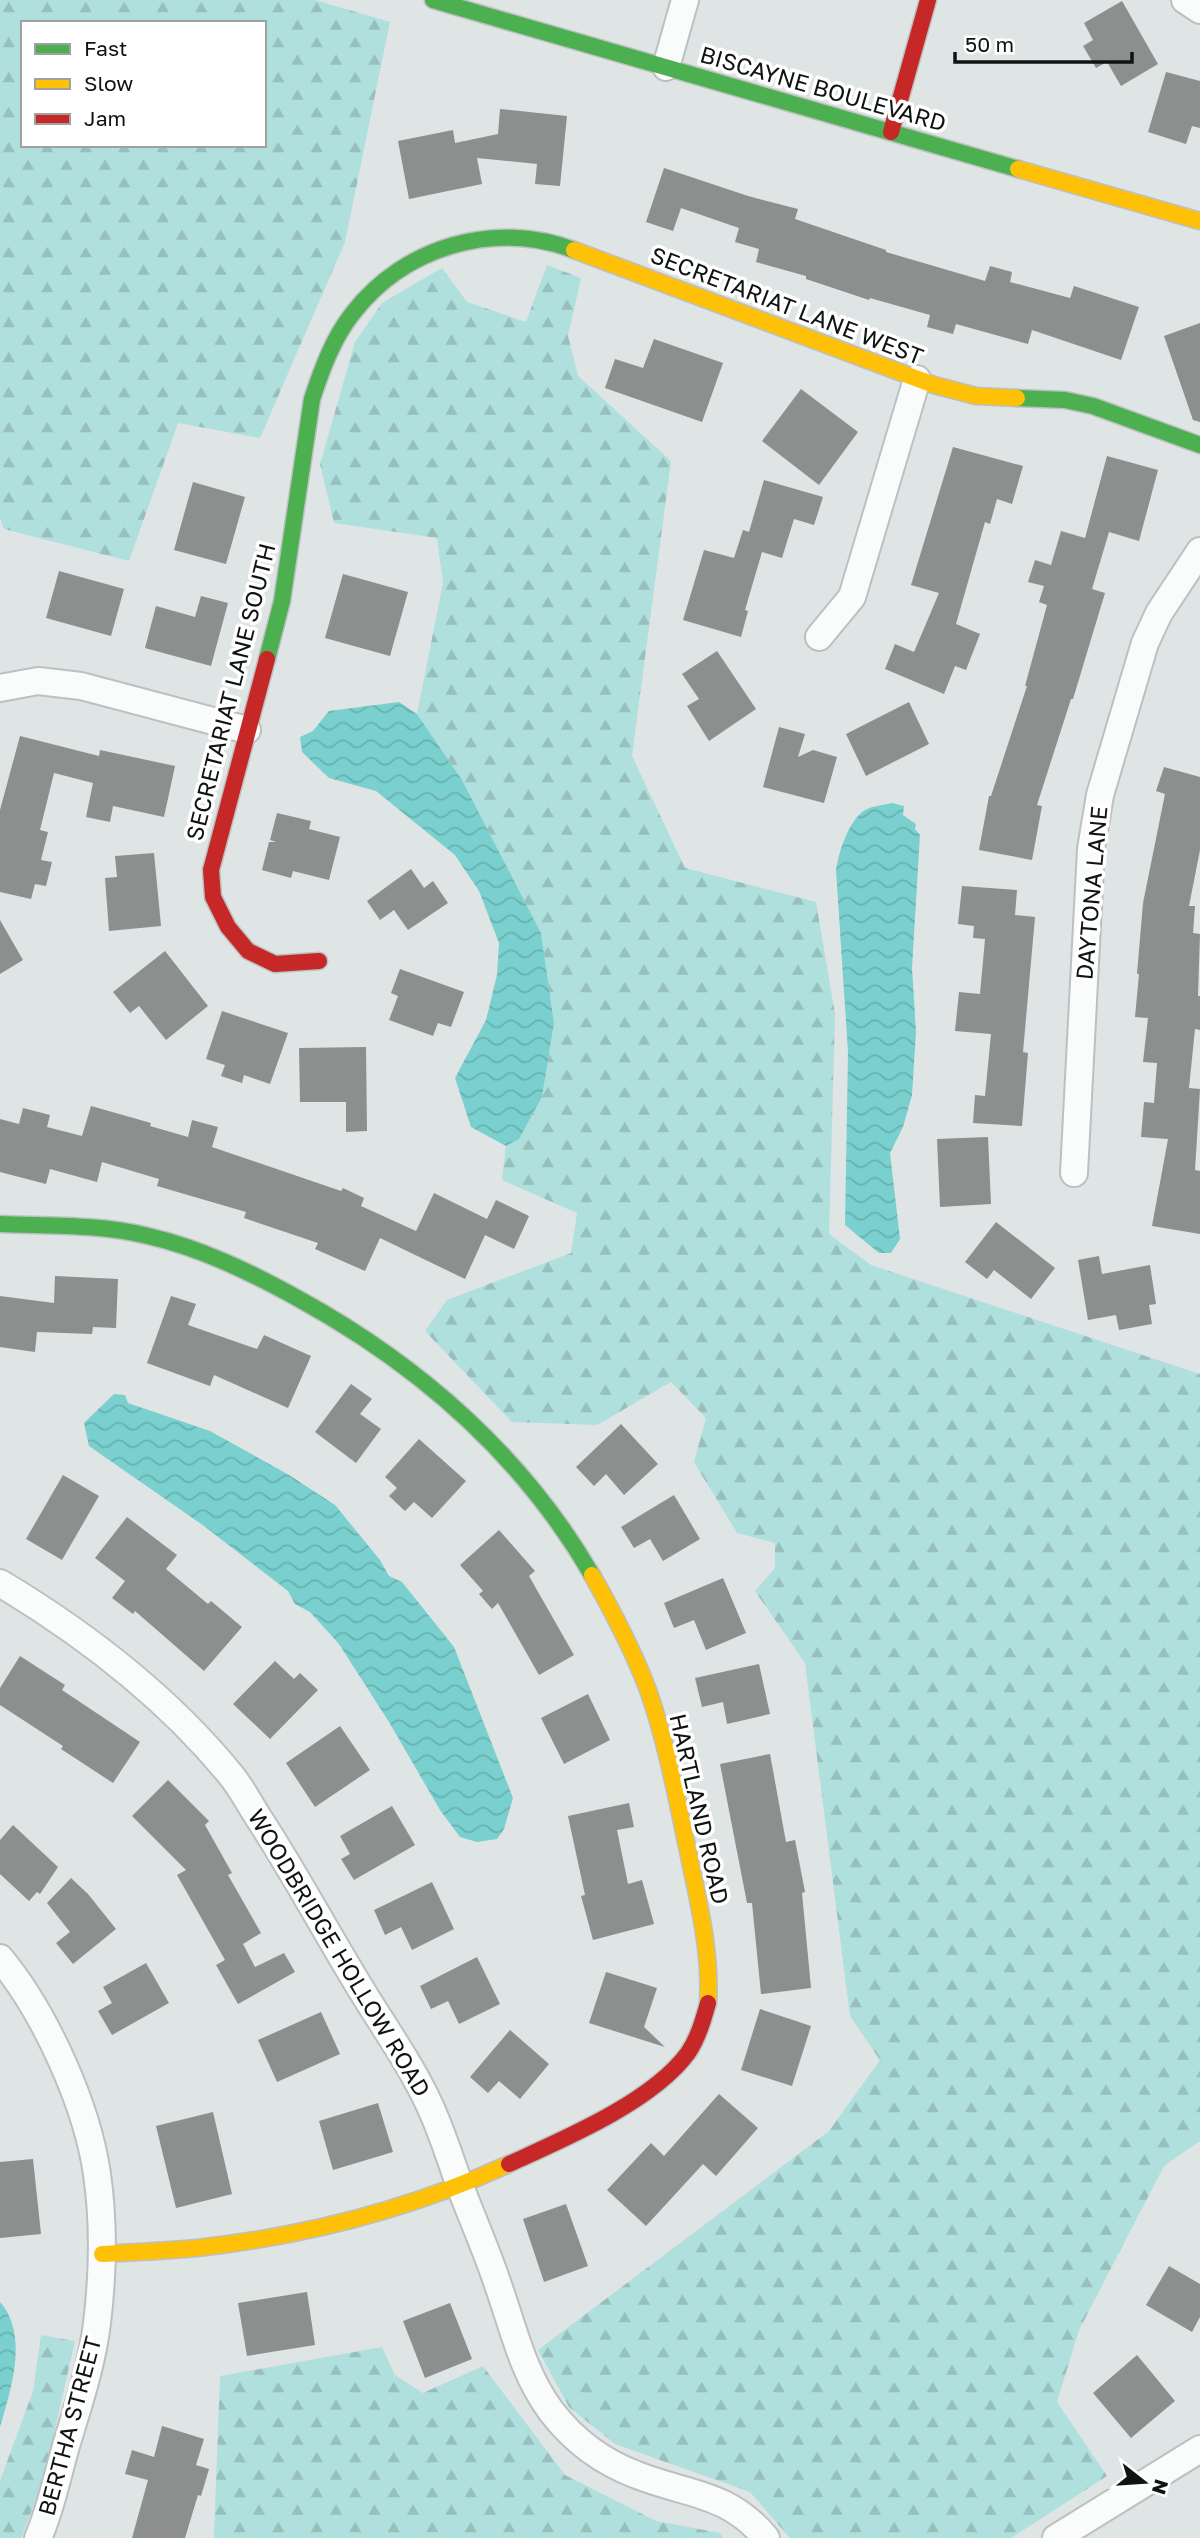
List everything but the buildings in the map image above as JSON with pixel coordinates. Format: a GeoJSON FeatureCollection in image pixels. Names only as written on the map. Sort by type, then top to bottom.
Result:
{"type":"FeatureCollection","features":[{"type":"Feature","properties":{"kind":"street","name":"BISCAYNE BOULEVARD"},"geometry":{"type":"LineString","coordinates":[[433,0],[1200,221]]}},
{"type":"Feature","properties":{"kind":"street"},"geometry":{"type":"LineString","coordinates":[[666,67],[685,0]]}},
{"type":"Feature","properties":{"kind":"street"},"geometry":{"type":"LineString","coordinates":[[891,132],[928,0]]}},
{"type":"Feature","properties":{"kind":"street"},"geometry":{"type":"LineString","coordinates":[[1185,0],[1200,10]]}},
{"type":"Feature","properties":{"kind":"street","name":"SECRETARIAT LANE WEST"},"geometry":{"type":"LineString","coordinates":[[369,292],[405,265],[444,247],[484,238],[519,237],[558,244],[957,392],[986,397],[1077,402],[1113,411],[1200,445]]}},
{"type":"Feature","properties":{"kind":"street","name":"SECRETARIAT LANE SOUTH"},"geometry":{"type":"LineString","coordinates":[[319,961],[275,964],[248,951],[228,927],[214,897],[211,870],[282,601],[314,389],[335,337],[369,292]]}},
{"type":"Feature","properties":{"kind":"street"},"geometry":{"type":"LineString","coordinates":[[819,637],[852,597],[917,379]]}},
{"type":"Feature","properties":{"kind":"street","name":"DAYTONA LANE"},"geometry":{"type":"LineString","coordinates":[[1074,1173],[1094,822],[1145,643],[1159,613],[1200,551]]}},
{"type":"Feature","properties":{"kind":"street"},"geometry":{"type":"LineString","coordinates":[[0,688],[38,681],[81,686],[247,730]]}},
{"type":"Feature","properties":{"kind":"street","name":"HARTLAND ROAD"},"geometry":{"type":"LineString","coordinates":[[0,1224],[134,1232],[245,1270],[320,1308],[409,1367],[472,1422],[532,1487],[572,1540],[607,1600],[642,1674],[668,1756],[711,1970],[707,2010],[692,2047],[669,2076],[649,2091],[539,2152],[460,2185],[387,2211],[317,2228],[198,2248],[102,2254]]}},
{"type":"Feature","properties":{"kind":"street","name":"WOODBRIDGE HOLLOW ROAD"},"geometry":{"type":"LineString","coordinates":[[0,1583],[48,1612],[97,1647],[183,1722],[232,1776],[281,1852],[354,1979],[407,2060],[436,2119],[497,2280],[524,2367],[559,2420],[577,2440],[603,2460],[637,2476],[713,2499],[736,2509],[766,2538]]}},
{"type":"Feature","properties":{"kind":"street","name":"BERTHA STREET"},"geometry":{"type":"LineString","coordinates":[[0,1958],[16,1977],[49,2033],[80,2107],[97,2173],[102,2254],[97,2324],[85,2381],[38,2538]]}},
{"type":"Feature","properties":{"kind":"street"},"geometry":{"type":"LineString","coordinates":[[1056,2538],[1200,2449]]}},
{"type":"Feature","properties":{"kind":"green space"},"geometry":{"type":"Polygon","coordinates":[[[0,0],[315,0],[390,22],[345,242],[260,438],[178,423],[129,561],[4,529],[0,518],[0,0]]]}},
{"type":"Feature","properties":{"kind":"green space"},"geometry":{"type":"Polygon","coordinates":[[[547,265],[581,278],[568,336],[578,376],[671,461],[632,756],[685,868],[816,902],[835,1014],[829,1234],[871,1265],[1200,1374],[1200,2141],[1164,2166],[1079,2330],[1057,2402],[1107,2476],[1011,2538],[790,2538],[750,2492],[615,2444],[569,2407],[538,2350],[829,2131],[880,2060],[850,2016],[805,1663],[755,1591],[775,1568],[775,1543],[737,1533],[694,1462],[706,1418],[671,1382],[597,1425],[512,1422],[425,1331],[447,1300],[571,1253],[577,1213],[502,1180],[506,1146],[519,1139],[542,1097],[554,1023],[541,933],[462,780],[417,714],[443,583],[437,538],[334,523],[320,464],[355,342],[382,303],[442,268],[467,302],[526,322],[547,265]]]}},
{"type":"Feature","properties":{"kind":"green space"},"geometry":{"type":"Polygon","coordinates":[[[41,2335],[75,2341],[43,2482],[21,2538],[0,2538],[0,2481],[33,2391],[41,2335]]]}},
{"type":"Feature","properties":{"kind":"green space"},"geometry":{"type":"Polygon","coordinates":[[[382,2347],[395,2375],[423,2393],[483,2366],[565,2475],[656,2521],[720,2533],[723,2538],[214,2538],[220,2376],[382,2347]]]}},
{"type":"Feature","properties":{"kind":"water"},"geometry":{"type":"Polygon","coordinates":[[[399,702],[417,714],[462,780],[541,933],[554,1023],[542,1097],[519,1139],[506,1146],[471,1127],[455,1078],[486,1020],[497,975],[499,943],[479,891],[455,855],[376,791],[329,778],[302,752],[300,737],[313,731],[329,711],[399,702]]]}},
{"type":"Feature","properties":{"kind":"water"},"geometry":{"type":"Polygon","coordinates":[[[892,803],[904,806],[903,815],[916,824],[915,829],[920,835],[912,968],[916,1032],[912,1095],[903,1127],[890,1153],[900,1239],[891,1253],[879,1253],[845,1225],[848,1052],[836,870],[845,837],[859,815],[865,810],[892,803]]]}},
{"type":"Feature","properties":{"kind":"water"},"geometry":{"type":"Polygon","coordinates":[[[114,1394],[125,1395],[128,1403],[210,1431],[289,1475],[335,1505],[380,1560],[389,1576],[402,1582],[454,1647],[513,1798],[504,1829],[497,1839],[477,1842],[460,1837],[440,1810],[389,1722],[339,1644],[310,1612],[295,1604],[288,1591],[204,1526],[89,1446],[84,1423],[114,1394]]]}},
{"type":"Feature","properties":{"kind":"water"},"geometry":{"type":"Polygon","coordinates":[[[0,2302],[9,2315],[16,2346],[9,2396],[0,2427],[0,2302]]]}},
{"type":"Feature","properties":{"kind":"traffic: fast"},"geometry":{"type":"LineString","coordinates":[[433,0],[1018,169]]}},
{"type":"Feature","properties":{"kind":"traffic: fast"},"geometry":{"type":"LineString","coordinates":[[267,659],[282,601],[312,399],[334,343],[353,313],[374,290],[398,271],[453,245],[483,239],[513,238],[544,241],[574,250]]}},
{"type":"Feature","properties":{"kind":"traffic: fast"},"geometry":{"type":"LineString","coordinates":[[1017,398],[1065,400],[1093,406],[1200,445]]}},
{"type":"Feature","properties":{"kind":"traffic: fast"},"geometry":{"type":"LineString","coordinates":[[0,1224],[93,1227],[168,1241],[245,1271],[343,1325],[426,1384],[465,1417],[501,1453],[565,1532],[592,1575]]}},
{"type":"Feature","properties":{"kind":"traffic: slow"},"geometry":{"type":"LineString","coordinates":[[1018,169],[1200,221]]}},
{"type":"Feature","properties":{"kind":"traffic: slow"},"geometry":{"type":"LineString","coordinates":[[574,250],[934,385],[976,396],[1017,398]]}},
{"type":"Feature","properties":{"kind":"traffic: slow"},"geometry":{"type":"LineString","coordinates":[[592,1575],[636,1660],[661,1731],[697,1892],[708,1965],[708,2003]]}},
{"type":"Feature","properties":{"kind":"traffic: slow"},"geometry":{"type":"LineString","coordinates":[[102,2254],[197,2248],[317,2228],[396,2207],[509,2164]]}},
{"type":"Feature","properties":{"kind":"traffic: jam"},"geometry":{"type":"LineString","coordinates":[[891,132],[928,0]]}},
{"type":"Feature","properties":{"kind":"traffic: jam"},"geometry":{"type":"LineString","coordinates":[[267,659],[211,870],[213,897],[228,927],[248,951],[275,964],[319,961]]}},
{"type":"Feature","properties":{"kind":"traffic: jam"},"geometry":{"type":"LineString","coordinates":[[509,2164],[606,2118],[653,2088],[688,2053],[708,2003]]}}]}
